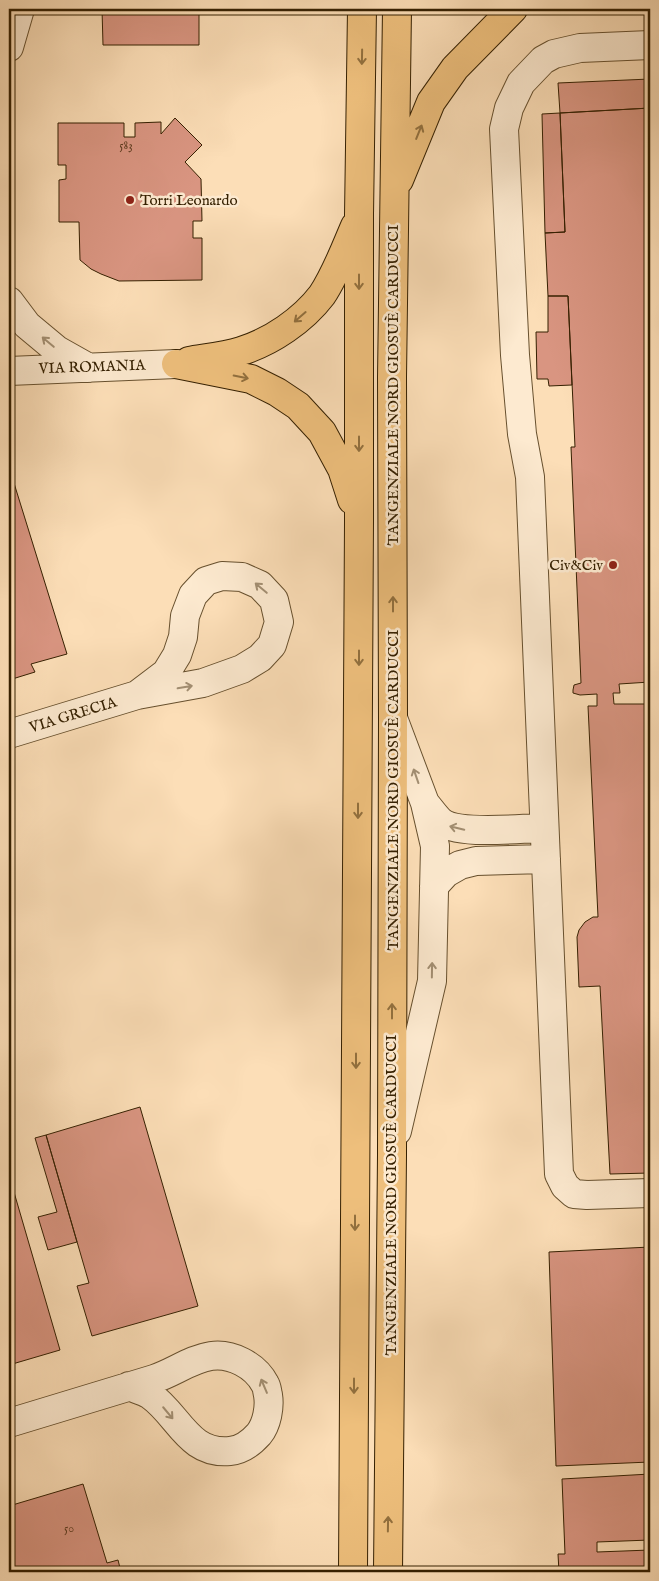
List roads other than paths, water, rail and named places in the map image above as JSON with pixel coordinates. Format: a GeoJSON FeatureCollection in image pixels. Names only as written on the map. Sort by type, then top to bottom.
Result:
{"type":"FeatureCollection","features":[{"type":"Feature","properties":{"kind":"highway"},"geometry":{"type":"LineString","coordinates":[[353,1572],[362,9]]}},
{"type":"Feature","properties":{"kind":"highway","name":"TANGENZIALE NORD GIOSUÈ CARDUCCI"},"geometry":{"type":"LineString","coordinates":[[388,1572],[392,1154],[392,367],[397,9]]}},
{"type":"Feature","properties":{"kind":"highway"},"geometry":{"type":"LineString","coordinates":[[394,193],[432,102],[455,68],[489,31],[513,9]]}},
{"type":"Feature","properties":{"kind":"highway"},"geometry":{"type":"LineString","coordinates":[[176,364],[242,351],[267,341],[293,323],[311,308],[322,294],[340,262],[360,216]]}},
{"type":"Feature","properties":{"kind":"highway"},"geometry":{"type":"LineString","coordinates":[[176,364],[251,379],[277,392],[298,406],[322,432],[342,469],[359,522]]}},
{"type":"Feature","properties":{"kind":"street"},"geometry":{"type":"LineString","coordinates":[[9,47],[20,9]]}},
{"type":"Feature","properties":{"kind":"street"},"geometry":{"type":"LineString","coordinates":[[650,45],[580,48],[554,54],[543,60],[521,83],[509,108],[504,129],[517,387],[522,434],[530,477],[559,1174],[565,1186],[574,1194],[650,1193]]}},
{"type":"Feature","properties":{"kind":"street"},"geometry":{"type":"LineString","coordinates":[[9,301],[27,325],[57,350],[89,368]]}},
{"type":"Feature","properties":{"kind":"street","name":"VIA ROMANIA"},"geometry":{"type":"LineString","coordinates":[[9,371],[176,364]]}},
{"type":"Feature","properties":{"kind":"street","name":"VIA GRECIA"},"geometry":{"type":"LineString","coordinates":[[9,734],[137,695],[203,683],[242,669],[260,658],[272,645],[279,622],[274,600],[260,585],[242,577],[222,576],[206,581],[193,595],[185,616],[183,637],[177,655],[166,673],[137,695]]}},
{"type":"Feature","properties":{"kind":"street"},"geometry":{"type":"LineString","coordinates":[[392,1154],[432,981],[435,846],[425,803],[393,718]]}},
{"type":"Feature","properties":{"kind":"street"},"geometry":{"type":"LineString","coordinates":[[425,803],[441,822],[466,830],[544,828]]}},
{"type":"Feature","properties":{"kind":"street"},"geometry":{"type":"LineString","coordinates":[[434,886],[446,873],[460,865],[476,861],[546,859]]}},
{"type":"Feature","properties":{"kind":"street"},"geometry":{"type":"LineString","coordinates":[[9,1422],[129,1386],[157,1378],[192,1362],[211,1356],[230,1357],[253,1368],[266,1384],[269,1401],[267,1416],[261,1432],[251,1443],[237,1450],[217,1452],[201,1446],[188,1435],[166,1409],[149,1395],[129,1386]]}},
{"type":"Feature","properties":{"kind":"place","name":"Torri Leonardo"},"geometry":{"type":"Point","coordinates":[130,200]}},
{"type":"Feature","properties":{"kind":"place","name":"Civ&Civ"},"geometry":{"type":"Point","coordinates":[613,565]}}]}
